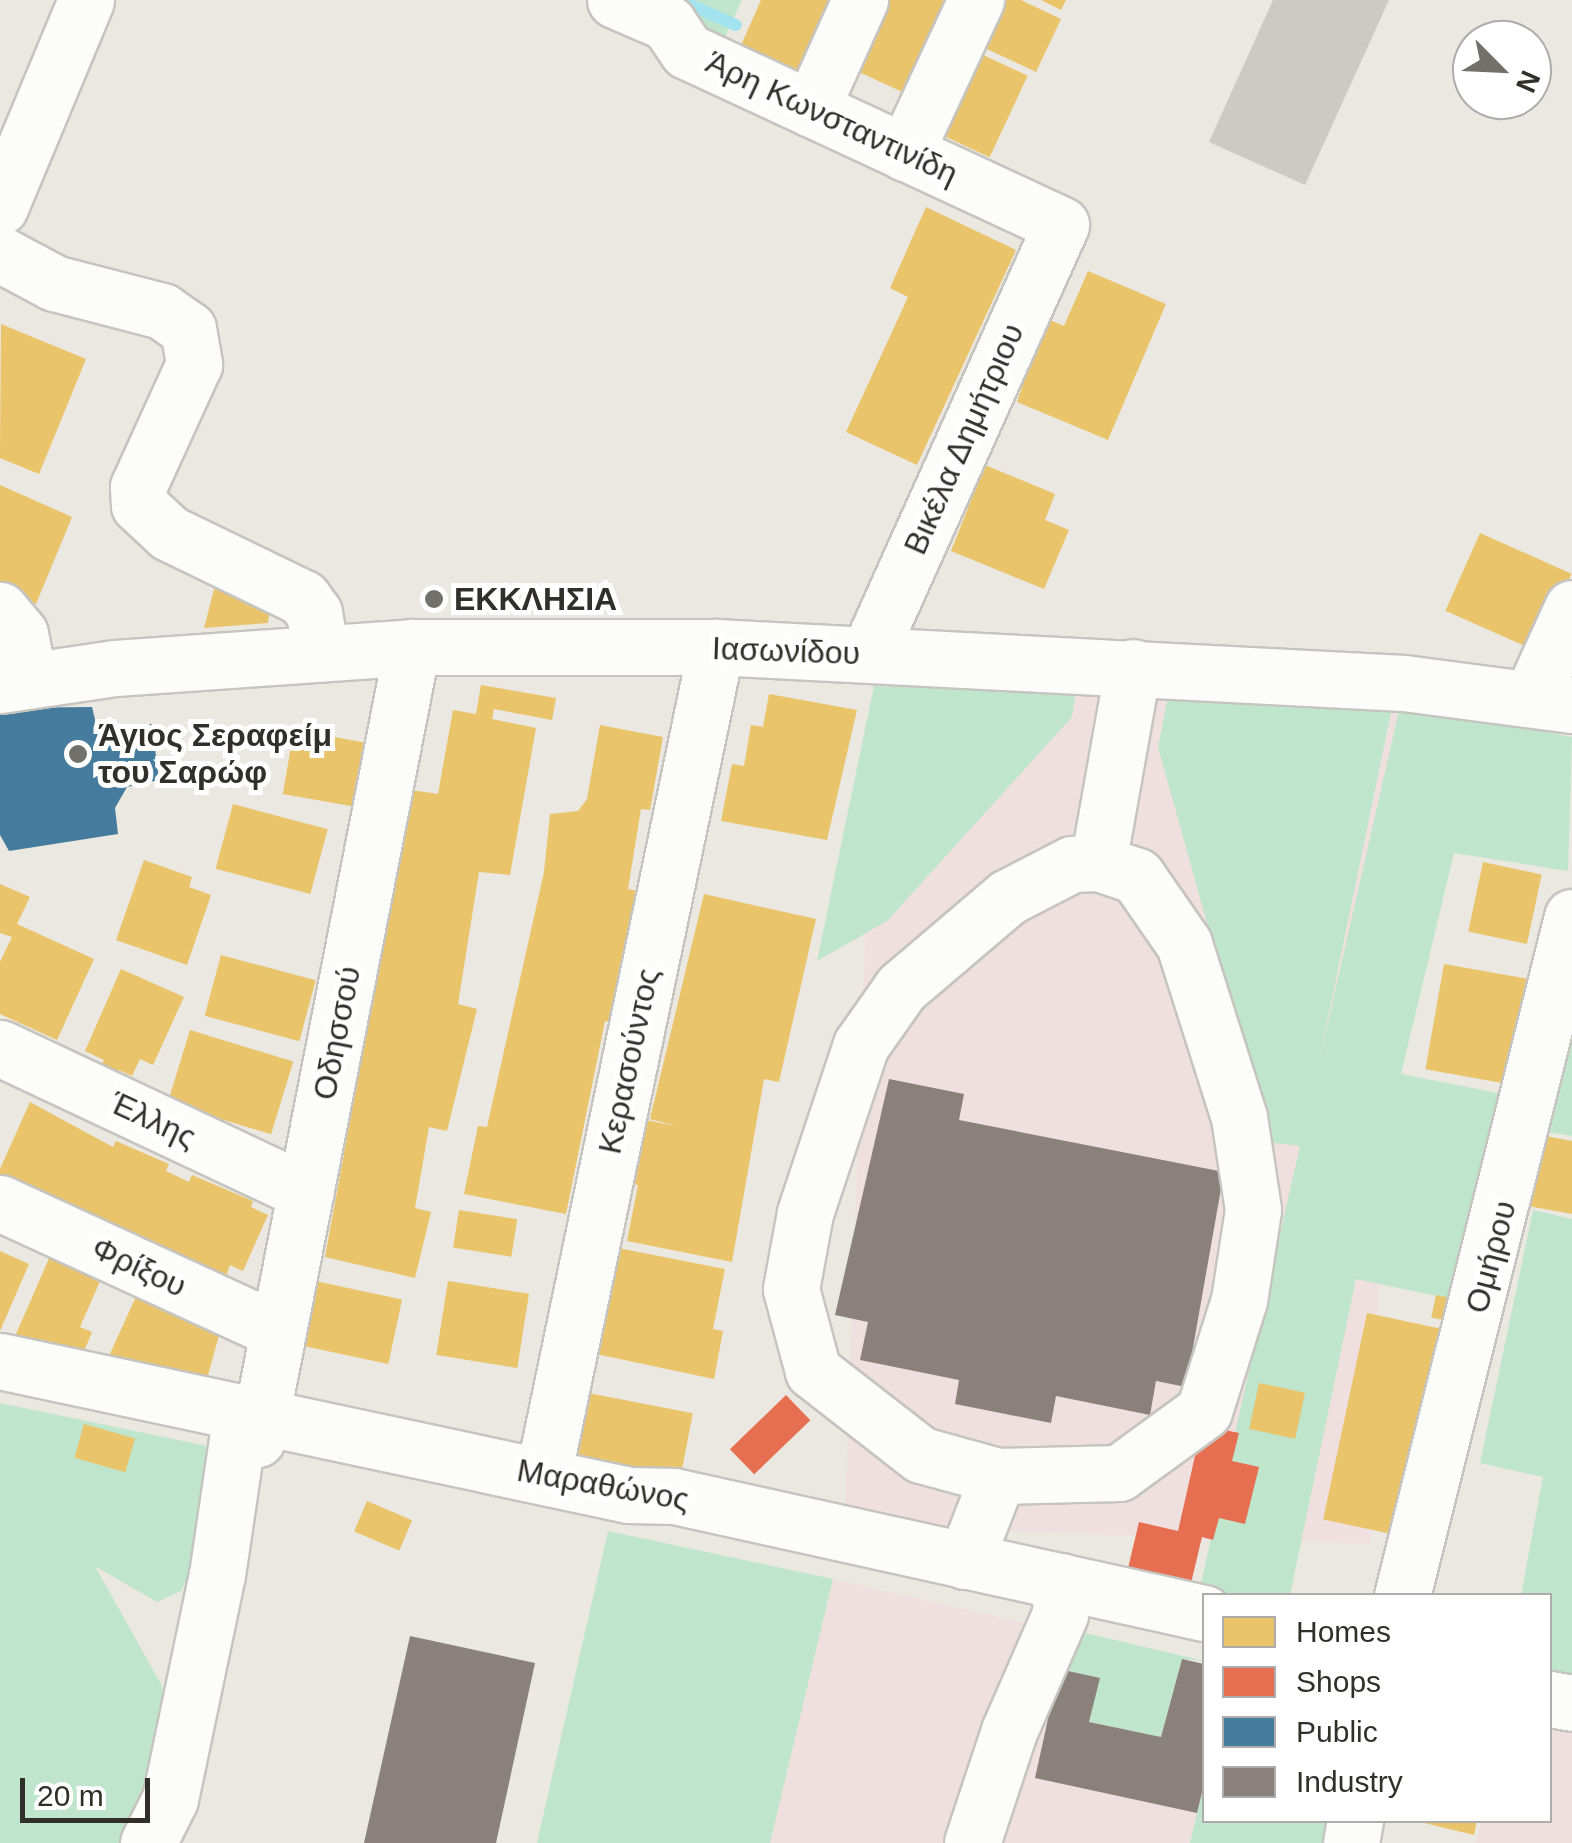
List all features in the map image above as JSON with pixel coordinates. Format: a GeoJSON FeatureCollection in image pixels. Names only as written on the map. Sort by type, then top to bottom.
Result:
{"type":"FeatureCollection","features":[{"type":"Feature","properties":{"kind":"street"},"geometry":{"type":"LineString","coordinates":[[0,207],[86,0]]}},
{"type":"Feature","properties":{"kind":"street","name":"Άρη Κωνσταντινίδη"},"geometry":{"type":"LineString","coordinates":[[614,0],[668,23],[686,51],[1061,225]]}},
{"type":"Feature","properties":{"kind":"street"},"geometry":{"type":"LineString","coordinates":[[811,109],[860,0]]}},
{"type":"Feature","properties":{"kind":"street"},"geometry":{"type":"LineString","coordinates":[[905,153],[976,0]]}},
{"type":"Feature","properties":{"kind":"street","name":"Βικέλα Δημήτριου"},"geometry":{"type":"LineString","coordinates":[[868,654],[1061,225]]}},
{"type":"Feature","properties":{"kind":"street"},"geometry":{"type":"LineString","coordinates":[[0,254],[54,283],[162,311],[188,329],[194,364],[138,486],[139,505],[169,533],[303,598],[314,613],[321,654]]}},
{"type":"Feature","properties":{"kind":"street"},"geometry":{"type":"LineString","coordinates":[[1551,702],[1572,608]]}},
{"type":"Feature","properties":{"kind":"street"},"geometry":{"type":"LineString","coordinates":[[0,610],[20,634],[14,682]]}},
{"type":"Feature","properties":{"kind":"street","name":"Ιασωνίδου"},"geometry":{"type":"LineString","coordinates":[[14,682],[412,647],[716,647],[1404,684],[1551,702]]}},
{"type":"Feature","properties":{"kind":"street","name":"Οδησσού"},"geometry":{"type":"LineString","coordinates":[[260,1418],[412,647]]}},
{"type":"Feature","properties":{"kind":"street","name":"Κερασούντος"},"geometry":{"type":"LineString","coordinates":[[543,1476],[716,647]]}},
{"type":"Feature","properties":{"kind":"street"},"geometry":{"type":"LineString","coordinates":[[1098,863],[1133,668]]}},
{"type":"Feature","properties":{"kind":"street"},"geometry":{"type":"LineString","coordinates":[[1098,863],[1136,876],[1184,944],[1238,1117],[1248,1173],[1253,1210],[1240,1300],[1204,1410],[1119,1474],[998,1476],[922,1455],[813,1372],[791,1289],[805,1213],[861,1045],[900,988],[1008,896],[1072,864],[1098,863]]}},
{"type":"Feature","properties":{"kind":"street","name":"Ομήρου"},"geometry":{"type":"LineString","coordinates":[[1403,1593],[1572,917]]}},
{"type":"Feature","properties":{"kind":"street","name":"Έλλης"},"geometry":{"type":"LineString","coordinates":[[0,1048],[306,1192]]}},
{"type":"Feature","properties":{"kind":"street","name":"Φρίξου"},"geometry":{"type":"LineString","coordinates":[[0,1203],[278,1331]]}},
{"type":"Feature","properties":{"kind":"street","name":"Μαραθώνος"},"geometry":{"type":"LineString","coordinates":[[0,1361],[629,1495],[674,1496],[1202,1612]]}},
{"type":"Feature","properties":{"kind":"street"},"geometry":{"type":"LineString","coordinates":[[148,1843],[170,1799],[217,1575],[237,1440],[258,1439],[260,1418]]}},
{"type":"Feature","properties":{"kind":"street"},"geometry":{"type":"LineString","coordinates":[[965,1561],[998,1476]]}},
{"type":"Feature","properties":{"kind":"street"},"geometry":{"type":"LineString","coordinates":[[973,1843],[1060,1614],[1061,1580]]}},
{"type":"Feature","properties":{"kind":"shaded area"},"geometry":{"type":"Polygon","coordinates":[[[874,686],[1400,704],[1370,1544],[845,1525],[874,686]]]}},
{"type":"Feature","properties":{"kind":"shaded area"},"geometry":{"type":"Polygon","coordinates":[[[833,1579],[1202,1664],[1202,1792],[1190,1843],[770,1843],[833,1579]]]}},
{"type":"Feature","properties":{"kind":"shaded area"},"geometry":{"type":"Polygon","coordinates":[[[1552,1699],[1572,1704],[1572,1843],[1476,1843],[1481,1823],[1552,1823],[1552,1699]]]}},
{"type":"Feature","properties":{"kind":"green space"},"geometry":{"type":"Polygon","coordinates":[[[614,0],[742,0],[720,48],[614,0]]]}},
{"type":"Feature","properties":{"kind":"green space"},"geometry":{"type":"Polygon","coordinates":[[[874,686],[1076,693],[1072,717],[887,921],[817,961],[874,686]]]}},
{"type":"Feature","properties":{"kind":"green space"},"geometry":{"type":"Polygon","coordinates":[[[1168,697],[1392,708],[1318,1066],[1400,706],[1572,737],[1568,871],[1454,853],[1401,1074],[1513,1096],[1465,1302],[1356,1279],[1290,1593],[1202,1593],[1194,1614],[1300,1146],[1268,1142],[1158,747],[1168,697]]]}},
{"type":"Feature","properties":{"kind":"green space"},"geometry":{"type":"Polygon","coordinates":[[[1572,1032],[1572,1136],[1547,1132],[1572,1032]]]}},
{"type":"Feature","properties":{"kind":"green space"},"geometry":{"type":"Polygon","coordinates":[[[1533,1210],[1572,1219],[1572,1691],[1552,1686],[1552,1593],[1521,1593],[1543,1477],[1480,1463],[1533,1210]]]}},
{"type":"Feature","properties":{"kind":"green space"},"geometry":{"type":"Polygon","coordinates":[[[0,1403],[236,1452],[212,1527],[181,1591],[157,1602],[95,1566],[162,1686],[170,1751],[121,1843],[0,1843],[0,1403]]]}},
{"type":"Feature","properties":{"kind":"green space"},"geometry":{"type":"Polygon","coordinates":[[[608,1531],[833,1579],[770,1843],[537,1843],[608,1531]]]}},
{"type":"Feature","properties":{"kind":"green space"},"geometry":{"type":"Polygon","coordinates":[[[1081,1632],[1202,1661],[1182,1659],[1161,1737],[1089,1722],[1099,1678],[1059,1669],[1081,1632]]]}},
{"type":"Feature","properties":{"kind":"green space"},"geometry":{"type":"Polygon","coordinates":[[[1202,1792],[1202,1823],[1333,1823],[1328,1843],[1190,1843],[1202,1792]]]}},
{"type":"Feature","properties":{"kind":"building: Homes"},"geometry":{"type":"Polygon","coordinates":[[[761,0],[836,0],[793,96],[731,68],[761,0]]]}},
{"type":"Feature","properties":{"kind":"building: Homes"},"geometry":{"type":"Polygon","coordinates":[[[876,0],[947,0],[911,96],[846,66],[876,0]]]}},
{"type":"Feature","properties":{"kind":"building: Homes"},"geometry":{"type":"Polygon","coordinates":[[[989,0],[1021,0],[1061,19],[1036,72],[970,41],[989,0]]]}},
{"type":"Feature","properties":{"kind":"building: Homes"},"geometry":{"type":"Polygon","coordinates":[[[1041,0],[1066,0],[1061,10],[1041,0]]]}},
{"type":"Feature","properties":{"kind":"building: Homes"},"geometry":{"type":"Polygon","coordinates":[[[966,47],[1028,76],[990,157],[928,129],[966,47]]]}},
{"type":"Feature","properties":{"kind":"building: Homes"},"geometry":{"type":"Polygon","coordinates":[[[926,207],[1016,250],[917,465],[846,432],[908,297],[890,288],[926,207]]]}},
{"type":"Feature","properties":{"kind":"building: Homes"},"geometry":{"type":"Polygon","coordinates":[[[1088,271],[1166,304],[1108,440],[1017,402],[1045,318],[1064,326],[1088,271]]]}},
{"type":"Feature","properties":{"kind":"building: Homes"},"geometry":{"type":"Polygon","coordinates":[[[1,324],[86,359],[39,474],[0,458],[1,324]]]}},
{"type":"Feature","properties":{"kind":"building: Homes"},"geometry":{"type":"Polygon","coordinates":[[[985,465],[1055,494],[1045,520],[1069,530],[1044,589],[951,551],[985,465]]]}},
{"type":"Feature","properties":{"kind":"building: Homes"},"geometry":{"type":"Polygon","coordinates":[[[0,485],[72,517],[36,604],[0,589],[0,485]]]}},
{"type":"Feature","properties":{"kind":"building: Homes"},"geometry":{"type":"Polygon","coordinates":[[[1480,533],[1571,574],[1537,651],[1445,611],[1480,533]]]}},
{"type":"Feature","properties":{"kind":"building: Homes"},"geometry":{"type":"Polygon","coordinates":[[[218,574],[271,598],[268,623],[204,628],[218,574]]]}},
{"type":"Feature","properties":{"kind":"building: Homes"},"geometry":{"type":"Polygon","coordinates":[[[481,685],[556,698],[552,720],[494,709],[492,719],[536,728],[510,875],[479,872],[458,1004],[477,1009],[447,1131],[429,1127],[415,1208],[431,1212],[415,1278],[325,1257],[411,790],[438,794],[453,710],[476,714],[481,685]]]}},
{"type":"Feature","properties":{"kind":"building: Homes"},"geometry":{"type":"Polygon","coordinates":[[[769,694],[857,710],[827,840],[721,821],[732,764],[744,766],[751,725],[763,727],[769,694]]]}},
{"type":"Feature","properties":{"kind":"building: Homes"},"geometry":{"type":"Polygon","coordinates":[[[600,725],[663,737],[650,810],[641,809],[628,889],[653,894],[612,1022],[605,1021],[566,1214],[464,1194],[478,1126],[487,1127],[544,872],[550,814],[578,811],[587,799],[600,725]]]}},
{"type":"Feature","properties":{"kind":"building: Homes"},"geometry":{"type":"Polygon","coordinates":[[[294,730],[365,743],[354,807],[283,794],[294,730]]]}},
{"type":"Feature","properties":{"kind":"building: Homes"},"geometry":{"type":"Polygon","coordinates":[[[233,804],[328,829],[310,894],[216,869],[233,804]]]}},
{"type":"Feature","properties":{"kind":"building: Homes"},"geometry":{"type":"Polygon","coordinates":[[[144,860],[192,877],[189,887],[211,895],[187,965],[116,940],[144,860]]]}},
{"type":"Feature","properties":{"kind":"building: Homes"},"geometry":{"type":"Polygon","coordinates":[[[1483,862],[1542,874],[1527,944],[1468,931],[1483,862]]]}},
{"type":"Feature","properties":{"kind":"building: Homes"},"geometry":{"type":"Polygon","coordinates":[[[0,884],[30,897],[17,924],[94,959],[57,1040],[0,1014],[0,962],[12,937],[0,933],[0,884]]]}},
{"type":"Feature","properties":{"kind":"building: Homes"},"geometry":{"type":"Polygon","coordinates":[[[704,894],[816,919],[779,1082],[764,1079],[732,1262],[627,1241],[638,1185],[628,1183],[641,1119],[680,1127],[650,1119],[704,894]]]}},
{"type":"Feature","properties":{"kind":"building: Homes"},"geometry":{"type":"Polygon","coordinates":[[[221,955],[316,980],[299,1041],[205,1016],[221,955]]]}},
{"type":"Feature","properties":{"kind":"building: Homes"},"geometry":{"type":"Polygon","coordinates":[[[1444,964],[1528,979],[1509,1084],[1425,1069],[1444,964]]]}},
{"type":"Feature","properties":{"kind":"building: Homes"},"geometry":{"type":"Polygon","coordinates":[[[121,969],[184,997],[153,1065],[140,1059],[132,1076],[119,1070],[114,1080],[98,1073],[104,1060],[85,1051],[121,969]]]}},
{"type":"Feature","properties":{"kind":"building: Homes"},"geometry":{"type":"Polygon","coordinates":[[[190,1030],[293,1062],[271,1134],[168,1103],[190,1030]]]}},
{"type":"Feature","properties":{"kind":"building: Homes"},"geometry":{"type":"Polygon","coordinates":[[[30,1102],[113,1147],[116,1141],[169,1164],[166,1171],[189,1182],[192,1175],[253,1201],[251,1207],[268,1215],[243,1271],[230,1265],[222,1287],[0,1184],[0,1169],[30,1102]]]}},
{"type":"Feature","properties":{"kind":"building: Homes"},"geometry":{"type":"Polygon","coordinates":[[[1529,1133],[1572,1141],[1572,1214],[1517,1204],[1529,1133]]]}},
{"type":"Feature","properties":{"kind":"building: Homes"},"geometry":{"type":"Polygon","coordinates":[[[459,1210],[517,1219],[511,1257],[453,1248],[459,1210]]]}},
{"type":"Feature","properties":{"kind":"building: Homes"},"geometry":{"type":"Polygon","coordinates":[[[618,1248],[725,1269],[713,1329],[723,1331],[714,1379],[596,1354],[618,1248]]]}},
{"type":"Feature","properties":{"kind":"building: Homes"},"geometry":{"type":"Polygon","coordinates":[[[0,1251],[29,1264],[0,1331],[0,1251]]]}},
{"type":"Feature","properties":{"kind":"building: Homes"},"geometry":{"type":"Polygon","coordinates":[[[50,1256],[101,1279],[80,1327],[92,1332],[82,1356],[13,1341],[50,1256]]]}},
{"type":"Feature","properties":{"kind":"building: Homes"},"geometry":{"type":"Polygon","coordinates":[[[315,1281],[402,1300],[388,1364],[301,1346],[315,1281]]]}},
{"type":"Feature","properties":{"kind":"building: Homes"},"geometry":{"type":"Polygon","coordinates":[[[448,1281],[529,1294],[517,1368],[436,1355],[448,1281]]]}},
{"type":"Feature","properties":{"kind":"building: Homes"},"geometry":{"type":"Polygon","coordinates":[[[139,1290],[223,1321],[203,1393],[104,1367],[139,1290]]]}},
{"type":"Feature","properties":{"kind":"building: Homes"},"geometry":{"type":"Polygon","coordinates":[[[1436,1295],[1470,1302],[1465,1325],[1431,1317],[1436,1295]]]}},
{"type":"Feature","properties":{"kind":"building: Homes"},"geometry":{"type":"Polygon","coordinates":[[[1367,1313],[1453,1331],[1409,1538],[1323,1519],[1367,1313]]]}},
{"type":"Feature","properties":{"kind":"building: Homes"},"geometry":{"type":"Polygon","coordinates":[[[1259,1383],[1305,1393],[1295,1439],[1249,1429],[1259,1383]]]}},
{"type":"Feature","properties":{"kind":"building: Homes"},"geometry":{"type":"Polygon","coordinates":[[[578,1391],[693,1413],[680,1478],[565,1456],[578,1391]]]}},
{"type":"Feature","properties":{"kind":"building: Homes"},"geometry":{"type":"Polygon","coordinates":[[[84,1424],[135,1439],[125,1472],[74,1458],[84,1424]]]}},
{"type":"Feature","properties":{"kind":"building: Homes"},"geometry":{"type":"Polygon","coordinates":[[[367,1501],[412,1520],[399,1551],[354,1531],[367,1501]]]}},
{"type":"Feature","properties":{"kind":"building: Homes"},"geometry":{"type":"Polygon","coordinates":[[[1424,1823],[1476,1823],[1474,1835],[1424,1823]]]}},
{"type":"Feature","properties":{"kind":"building: Shops"},"geometry":{"type":"Polygon","coordinates":[[[786,1395],[810,1420],[754,1474],[730,1449],[786,1395]]]}},
{"type":"Feature","properties":{"kind":"building: Shops"},"geometry":{"type":"Polygon","coordinates":[[[1202,1425],[1239,1433],[1232,1461],[1259,1467],[1245,1524],[1219,1518],[1213,1540],[1202,1537],[1187,1600],[1124,1585],[1139,1522],[1178,1531],[1202,1425]]]}},
{"type":"Feature","properties":{"kind":"building: Public","name":"Άγιος Σεραφείμ του Σαρώφ"},"geometry":{"type":"Polygon","coordinates":[[[92,707],[97,728],[152,724],[159,780],[127,787],[115,808],[118,834],[9,851],[0,835],[0,708],[92,707]]]}},
{"type":"Feature","properties":{"kind":"building: Industry"},"geometry":{"type":"Polygon","coordinates":[[[889,1079],[964,1094],[959,1120],[1224,1172],[1186,1387],[1156,1381],[1150,1415],[1056,1396],[1051,1423],[955,1404],[959,1380],[860,1360],[868,1322],[835,1315],[889,1079]]]}},
{"type":"Feature","properties":{"kind":"building: Industry"},"geometry":{"type":"Polygon","coordinates":[[[410,1636],[535,1663],[496,1843],[364,1843],[410,1636]]]}},
{"type":"Feature","properties":{"kind":"building: Industry"},"geometry":{"type":"Polygon","coordinates":[[[1182,1659],[1202,1664],[1202,1792],[1197,1813],[1035,1778],[1059,1669],[1100,1678],[1089,1722],[1161,1737],[1182,1659]]]}},
{"type":"Feature","properties":{"kind":"building: Other"},"geometry":{"type":"Polygon","coordinates":[[[1273,0],[1389,0],[1305,185],[1209,142],[1273,0]]]}},
{"type":"Feature","properties":{"kind":"waterway"},"geometry":{"type":"LineString","coordinates":[[679,0],[736,25]]}},
{"type":"Feature","properties":{"kind":"place","name":"ΕΚΚΛΗΣΙΑ"},"geometry":{"type":"Point","coordinates":[434,599]}},
{"type":"Feature","properties":{"kind":"place","name":"Άγιος Σεραφείμ του Σαρώφ"},"geometry":{"type":"Point","coordinates":[78,754]}}]}
